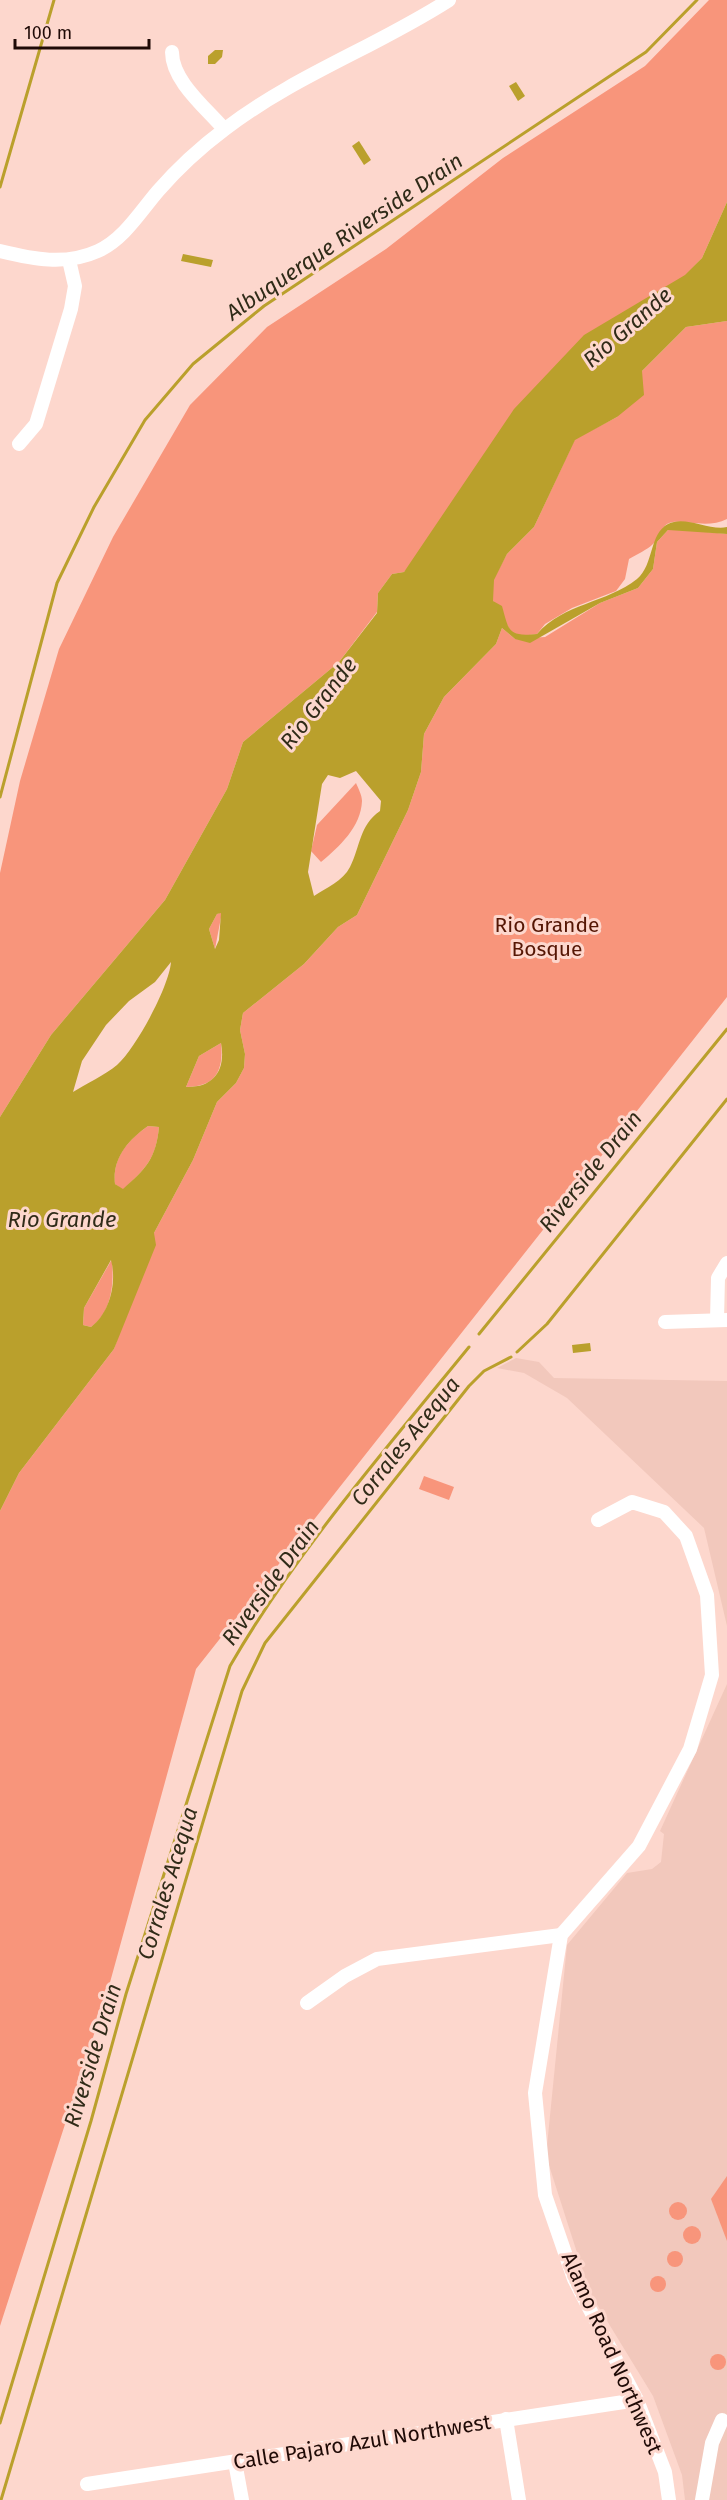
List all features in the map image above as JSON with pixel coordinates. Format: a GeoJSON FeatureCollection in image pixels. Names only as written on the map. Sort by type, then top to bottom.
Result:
{"type":"FeatureCollection","features":[{"type":"Feature","properties":{"kind":"street"},"geometry":{"type":"LineString","coordinates":[[0,251],[48,260],[69,260],[99,250],[113,242],[175,173],[224,129],[307,75],[424,16],[449,0]]}},
{"type":"Feature","properties":{"kind":"street"},"geometry":{"type":"LineString","coordinates":[[172,52],[172,61],[181,78],[224,129]]}},
{"type":"Feature","properties":{"kind":"street"},"geometry":{"type":"LineString","coordinates":[[19,444],[36,424],[71,309],[75,286],[69,260]]}},
{"type":"Feature","properties":{"kind":"street"},"geometry":{"type":"LineString","coordinates":[[665,1322],[722,1320],[718,1278],[727,1263]]}},
{"type":"Feature","properties":{"kind":"street"},"geometry":{"type":"LineString","coordinates":[[307,2003],[345,1976],[377,1959],[561,1935],[639,1846],[690,1749],[712,1675],[707,1595],[686,1536],[664,1512],[632,1502],[598,1520]]}},
{"type":"Feature","properties":{"kind":"street","name":"Alamo Road Northwest"},"geometry":{"type":"LineString","coordinates":[[561,1935],[535,2093],[545,2194],[574,2279],[637,2400],[665,2472],[669,2500]]}},
{"type":"Feature","properties":{"kind":"street","name":"Calle Pajaro Azul Northwest"},"geometry":{"type":"LineString","coordinates":[[87,2484],[506,2418],[637,2400]]}},
{"type":"Feature","properties":{"kind":"street"},"geometry":{"type":"LineString","coordinates":[[506,2418],[519,2500]]}},
{"type":"Feature","properties":{"kind":"street"},"geometry":{"type":"LineString","coordinates":[[702,2500],[712,2443],[722,2420]]}},
{"type":"Feature","properties":{"kind":"street"},"geometry":{"type":"LineString","coordinates":[[235,2462],[242,2500]]}},
{"type":"Feature","properties":{"kind":"shaded area"},"geometry":{"type":"Polygon","coordinates":[[[516,1358],[539,1362],[554,1378],[727,1381],[727,1626],[704,1528],[567,1398],[524,1373],[497,1368],[516,1358]]]}},
{"type":"Feature","properties":{"kind":"shaded area"},"geometry":{"type":"Polygon","coordinates":[[[727,1684],[727,2500],[685,2500],[682,2475],[653,2396],[590,2293],[546,2156],[567,1945],[627,1873],[652,1869],[661,1862],[664,1834],[660,1831],[727,1684]]]}},
{"type":"Feature","properties":{"kind":"green space"},"geometry":{"type":"Polygon","coordinates":[[[709,0],[727,0],[727,202],[702,258],[404,572],[392,574],[378,593],[377,612],[339,662],[243,742],[227,789],[165,900],[51,1035],[0,1117],[0,873],[20,781],[59,649],[113,537],[190,405],[267,327],[386,249],[503,158],[645,66],[709,0]]]}},
{"type":"Feature","properties":{"kind":"green space"},"geometry":{"type":"Polygon","coordinates":[[[727,321],[727,519],[702,524],[672,522],[667,524],[653,544],[629,559],[625,579],[616,591],[572,608],[545,624],[537,634],[521,636],[512,633],[493,601],[493,580],[507,554],[534,527],[575,439],[617,417],[642,371],[686,327],[727,321]]]}},
{"type":"Feature","properties":{"kind":"green space","name":"Rio Grande Bosque"},"geometry":{"type":"Polygon","coordinates":[[[668,530],[727,534],[727,997],[196,1669],[106,1997],[0,2326],[0,1511],[19,1473],[114,1349],[154,1233],[193,1160],[217,1102],[236,1083],[244,1068],[245,1054],[240,1030],[243,1013],[304,964],[338,927],[357,915],[408,810],[421,772],[424,734],[444,697],[496,644],[502,628],[515,639],[545,637],[600,603],[638,588],[653,569],[657,542],[668,530]]]}},
{"type":"Feature","properties":{"kind":"green space"},"geometry":{"type":"Polygon","coordinates":[[[356,783],[362,801],[358,819],[342,843],[321,862],[311,851],[317,825],[356,783]]]}},
{"type":"Feature","properties":{"kind":"green space"},"geometry":{"type":"Polygon","coordinates":[[[222,912],[215,949],[209,929],[217,914],[222,912]]]}},
{"type":"Feature","properties":{"kind":"green space"},"geometry":{"type":"Polygon","coordinates":[[[221,1043],[221,1062],[216,1076],[204,1084],[186,1087],[199,1056],[221,1043]]]}},
{"type":"Feature","properties":{"kind":"green space"},"geometry":{"type":"Polygon","coordinates":[[[148,1126],[159,1127],[152,1155],[144,1169],[123,1190],[115,1184],[119,1158],[134,1137],[148,1126]]]}},
{"type":"Feature","properties":{"kind":"green space"},"geometry":{"type":"Polygon","coordinates":[[[112,1259],[112,1288],[107,1305],[98,1321],[91,1327],[83,1325],[84,1308],[112,1259]]]}},
{"type":"Feature","properties":{"kind":"green space"},"geometry":{"type":"Polygon","coordinates":[[[424,1476],[454,1487],[449,1500],[419,1489],[424,1476]]]}},
{"type":"Feature","properties":{"kind":"green space"},"geometry":{"type":"Polygon","coordinates":[[[727,2176],[727,2241],[711,2199],[727,2176]]]}},
{"type":"Feature","properties":{"kind":"green space"},"geometry":{"type":"Polygon","coordinates":[[[678,2202],[684,2205],[687,2211],[684,2217],[678,2220],[672,2217],[669,2211],[672,2205],[678,2202]]]}},
{"type":"Feature","properties":{"kind":"green space"},"geometry":{"type":"Polygon","coordinates":[[[692,2226],[698,2229],[701,2235],[698,2241],[692,2244],[686,2241],[683,2235],[686,2229],[692,2226]]]}},
{"type":"Feature","properties":{"kind":"green space"},"geometry":{"type":"Polygon","coordinates":[[[672,2251],[678,2251],[683,2259],[681,2265],[672,2267],[667,2262],[667,2256],[672,2251]]]}},
{"type":"Feature","properties":{"kind":"green space"},"geometry":{"type":"Polygon","coordinates":[[[655,2276],[661,2276],[666,2284],[664,2290],[655,2292],[650,2287],[650,2281],[655,2276]]]}},
{"type":"Feature","properties":{"kind":"green space"},"geometry":{"type":"Polygon","coordinates":[[[718,2354],[724,2356],[726,2362],[724,2368],[718,2370],[712,2368],[710,2362],[712,2356],[718,2354]]]}},
{"type":"Feature","properties":{"kind":"water"},"geometry":{"type":"Polygon","coordinates":[[[215,50],[223,50],[222,57],[215,64],[208,64],[208,56],[215,50]]]}},
{"type":"Feature","properties":{"kind":"water"},"geometry":{"type":"Polygon","coordinates":[[[516,82],[525,96],[518,101],[509,86],[516,82]]]}},
{"type":"Feature","properties":{"kind":"water"},"geometry":{"type":"Polygon","coordinates":[[[359,141],[371,160],[364,165],[352,146],[359,141]]]}},
{"type":"Feature","properties":{"kind":"water","name":"Rio Grande"},"geometry":{"type":"Polygon","coordinates":[[[727,202],[727,321],[686,327],[642,371],[644,395],[617,417],[575,440],[534,527],[507,554],[494,580],[493,601],[502,606],[506,621],[515,633],[537,634],[560,616],[613,593],[637,579],[646,566],[654,542],[668,524],[682,521],[720,528],[727,527],[727,534],[668,530],[657,542],[653,569],[638,588],[600,603],[530,643],[515,639],[502,628],[496,644],[444,697],[424,734],[421,772],[408,810],[357,915],[338,927],[304,964],[243,1013],[240,1030],[245,1054],[244,1068],[236,1083],[217,1102],[193,1160],[154,1233],[156,1245],[114,1349],[19,1473],[0,1511],[0,1117],[51,1035],[165,900],[227,789],[243,742],[339,662],[377,613],[378,593],[392,574],[404,572],[514,409],[584,335],[685,275],[702,258],[727,202]],[[356,771],[340,778],[328,775],[322,784],[308,872],[314,896],[334,884],[347,872],[364,830],[380,811],[381,801],[356,771]],[[221,913],[217,914],[209,929],[215,949],[219,940],[221,913]],[[171,962],[155,982],[129,1001],[106,1025],[82,1061],[73,1092],[112,1069],[125,1057],[142,1032],[158,1001],[171,962]],[[221,1043],[199,1056],[186,1087],[196,1087],[211,1081],[216,1076],[222,1061],[221,1043]],[[148,1126],[134,1137],[123,1151],[116,1166],[115,1184],[123,1189],[148,1162],[158,1138],[159,1127],[148,1126]],[[111,1260],[84,1308],[83,1325],[91,1327],[98,1321],[107,1305],[113,1278],[111,1260]]]}},
{"type":"Feature","properties":{"kind":"water"},"geometry":{"type":"Polygon","coordinates":[[[183,254],[213,260],[211,267],[181,261],[183,254]]]}},
{"type":"Feature","properties":{"kind":"water"},"geometry":{"type":"Polygon","coordinates":[[[590,1343],[591,1351],[573,1353],[572,1345],[590,1343]]]}},
{"type":"Feature","properties":{"kind":"waterway"},"geometry":{"type":"LineString","coordinates":[[0,187],[54,0]]}},
{"type":"Feature","properties":{"kind":"waterway","name":"Albuquerque Riverside Drain"},"geometry":{"type":"LineString","coordinates":[[0,797],[57,583],[94,507],[145,420],[193,364],[264,306],[646,52],[697,0]]}},
{"type":"Feature","properties":{"kind":"waterway","name":"Riverside Drain"},"geometry":{"type":"LineString","coordinates":[[479,1334],[727,1029]]}},
{"type":"Feature","properties":{"kind":"waterway","name":"Corrales Acequa"},"geometry":{"type":"LineString","coordinates":[[517,1352],[547,1324],[727,1099]]}},
{"type":"Feature","properties":{"kind":"waterway","name":"Riverside Drain"},"geometry":{"type":"LineString","coordinates":[[0,2423],[91,2121],[126,1994],[230,1666],[312,1542],[469,1347]]}},
{"type":"Feature","properties":{"kind":"waterway","name":"Corrales Acequa"},"geometry":{"type":"LineString","coordinates":[[1,2500],[242,1691],[265,1643],[469,1386],[484,1371],[511,1357]]}}]}
